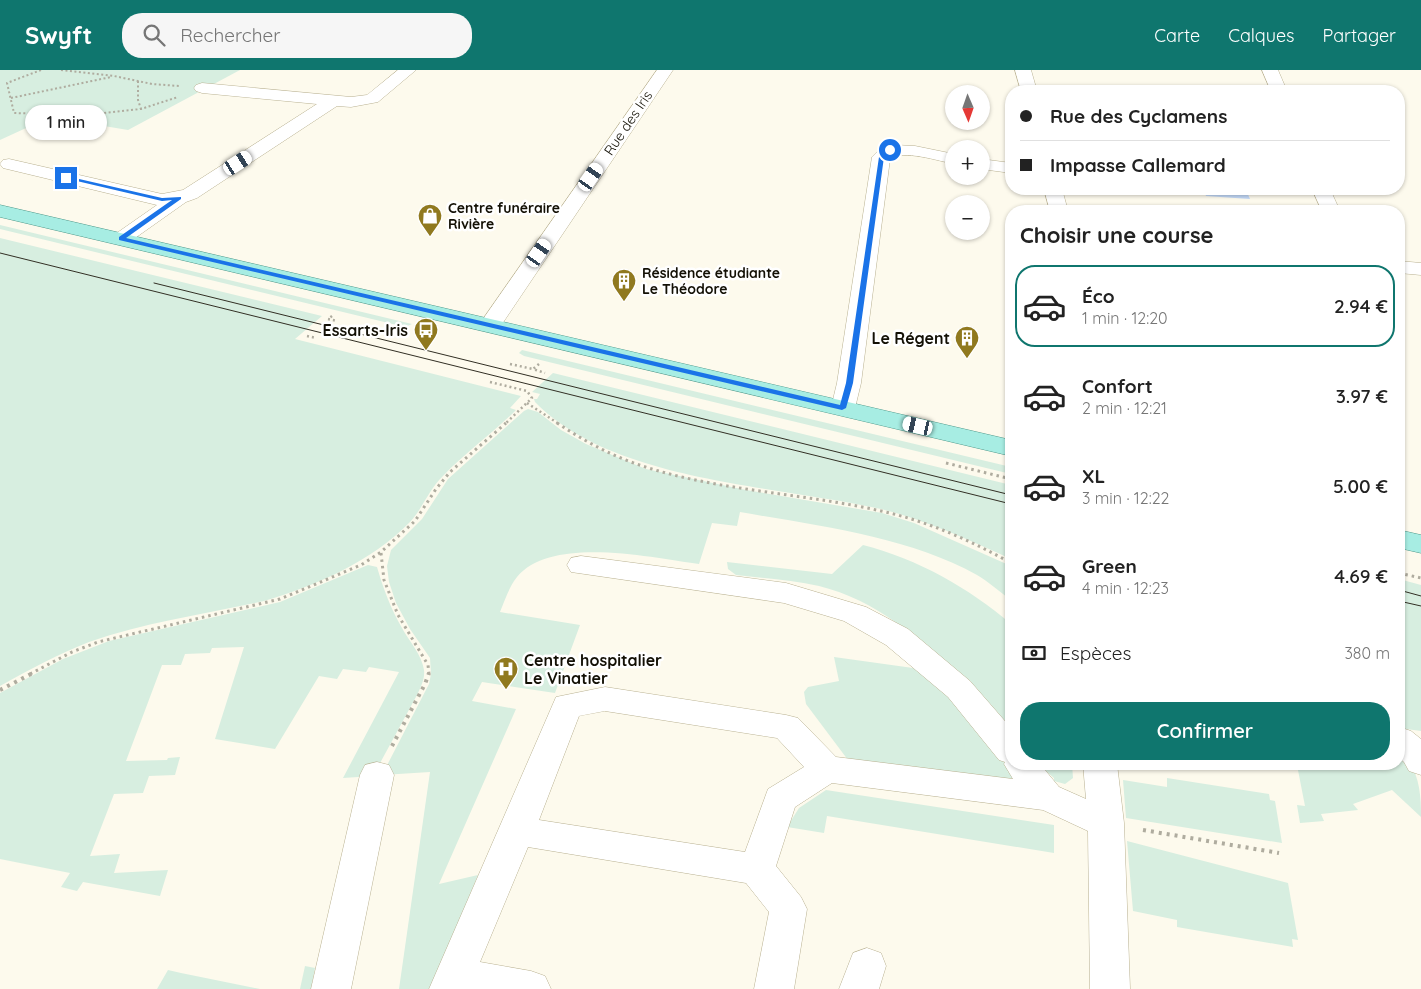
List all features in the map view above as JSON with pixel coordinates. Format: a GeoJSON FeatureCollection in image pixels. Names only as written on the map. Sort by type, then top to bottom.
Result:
{"type":"FeatureCollection","features":[{"type":"Feature","properties":{"kind":"main road"},"geometry":{"type":"LineString","coordinates":[[6,211],[1005,447]]}},
{"type":"Feature","properties":{"kind":"main road"},"geometry":{"type":"LineString","coordinates":[[1405,540],[1421,544]]}},
{"type":"Feature","properties":{"kind":"street"},"geometry":{"type":"LineString","coordinates":[[202,88],[351,102],[372,99],[408,70]]}},
{"type":"Feature","properties":{"kind":"street","name":"Rue des Iris"},"geometry":{"type":"LineString","coordinates":[[490,324],[664,70]]}},
{"type":"Feature","properties":{"kind":"street"},"geometry":{"type":"LineString","coordinates":[[1023,70],[1027,85]]}},
{"type":"Feature","properties":{"kind":"street"},"geometry":{"type":"LineString","coordinates":[[1270,70],[1276,85]]}},
{"type":"Feature","properties":{"kind":"street"},"geometry":{"type":"LineString","coordinates":[[9,164],[162,200],[179,198],[190,194],[334,100]]}},
{"type":"Feature","properties":{"kind":"street"},"geometry":{"type":"LineString","coordinates":[[842,408],[849,383],[881,157],[884,152],[890,150],[904,150],[945,157]]}},
{"type":"Feature","properties":{"kind":"street"},"geometry":{"type":"LineString","coordinates":[[990,165],[1005,167]]}},
{"type":"Feature","properties":{"kind":"street"},"geometry":{"type":"LineString","coordinates":[[121,239],[179,198]]}},
{"type":"Feature","properties":{"kind":"street"},"geometry":{"type":"LineString","coordinates":[[1405,268],[1421,269]]}},
{"type":"Feature","properties":{"kind":"street"},"geometry":{"type":"LineString","coordinates":[[581,565],[786,593],[855,614],[897,636],[959,689],[1005,744]]}},
{"type":"Feature","properties":{"kind":"street"},"geometry":{"type":"LineString","coordinates":[[531,989],[452,982],[517,831],[567,706],[605,699],[786,727],[827,769],[1047,797],[1106,823]]}},
{"type":"Feature","properties":{"kind":"street"},"geometry":{"type":"LineString","coordinates":[[1405,745],[1416,753],[1421,762]]}},
{"type":"Feature","properties":{"kind":"street"},"geometry":{"type":"LineString","coordinates":[[757,869],[780,799],[827,769]]}},
{"type":"Feature","properties":{"kind":"street"},"geometry":{"type":"LineString","coordinates":[[1026,770],[1047,797]]}},
{"type":"Feature","properties":{"kind":"street"},"geometry":{"type":"LineString","coordinates":[[1101,770],[1106,823],[1110,989]]}},
{"type":"Feature","properties":{"kind":"street"},"geometry":{"type":"LineString","coordinates":[[331,989],[377,776]]}},
{"type":"Feature","properties":{"kind":"street"},"geometry":{"type":"LineString","coordinates":[[517,831],[757,869],[788,909],[774,989]]}},
{"type":"Feature","properties":{"kind":"path"},"geometry":{"type":"LineString","coordinates":[[41,70],[7,83],[14,113],[85,114],[141,109],[202,88]]}},
{"type":"Feature","properties":{"kind":"path"},"geometry":{"type":"LineString","coordinates":[[61,70],[114,76],[152,84],[202,88]]}},
{"type":"Feature","properties":{"kind":"path"},"geometry":{"type":"LineString","coordinates":[[11,98],[114,76]]}},
{"type":"Feature","properties":{"kind":"path"},"geometry":{"type":"LineString","coordinates":[[138,81],[138,100],[141,109]]}},
{"type":"Feature","properties":{"kind":"path"},"geometry":{"type":"LineString","coordinates":[[334,314],[328,319],[337,321]]}},
{"type":"Feature","properties":{"kind":"path"},"geometry":{"type":"LineString","coordinates":[[307,336],[316,338]]}},
{"type":"Feature","properties":{"kind":"path"},"geometry":{"type":"LineString","coordinates":[[510,364],[545,373]]}},
{"type":"Feature","properties":{"kind":"path"},"geometry":{"type":"LineString","coordinates":[[533,369],[539,364]]}},
{"type":"Feature","properties":{"kind":"path"},"geometry":{"type":"LineString","coordinates":[[0,690],[47,664],[90,645],[147,628],[280,600],[335,577],[381,552],[415,521],[436,489],[450,472],[490,439],[532,398],[527,391],[490,382]]}},
{"type":"Feature","properties":{"kind":"path"},"geometry":{"type":"LineString","coordinates":[[527,403],[588,443],[646,467],[744,487],[882,511],[915,521],[963,540],[1005,560]]}},
{"type":"Feature","properties":{"kind":"path"},"geometry":{"type":"LineString","coordinates":[[377,776],[429,674],[425,657],[398,615],[384,580],[381,552]]}},
{"type":"Feature","properties":{"kind":"path"},"geometry":{"type":"LineString","coordinates":[[1405,574],[1421,578]]}},
{"type":"Feature","properties":{"kind":"path"},"geometry":{"type":"LineString","coordinates":[[1106,823],[1279,853]]}},
{"type":"Feature","properties":{"kind":"green space"},"geometry":{"type":"Polygon","coordinates":[[[0,70],[240,70],[128,130],[50,117],[0,140],[0,70]]]}},
{"type":"Feature","properties":{"kind":"green space"},"geometry":{"type":"Polygon","coordinates":[[[0,225],[412,324],[405,327],[0,229],[0,225]]]}},
{"type":"Feature","properties":{"kind":"green space"},"geometry":{"type":"Polygon","coordinates":[[[0,238],[322,316],[295,339],[521,396],[510,408],[516,410],[438,481],[410,522],[378,549],[342,571],[304,588],[264,601],[154,624],[89,642],[55,657],[0,686],[0,238]]]}},
{"type":"Feature","properties":{"kind":"green space"},"geometry":{"type":"Polygon","coordinates":[[[522,350],[1005,466],[1005,473],[524,356],[519,353],[522,350]]]}},
{"type":"Feature","properties":{"kind":"green space"},"geometry":{"type":"Polygon","coordinates":[[[553,373],[1005,484],[1005,556],[947,531],[881,509],[746,486],[651,465],[607,449],[568,429],[535,402],[534,399],[537,399],[540,394],[532,392],[553,373]]]}},
{"type":"Feature","properties":{"kind":"green space"},"geometry":{"type":"Polygon","coordinates":[[[528,409],[538,412],[561,430],[586,444],[646,469],[746,490],[882,513],[914,523],[1005,563],[1005,595],[977,575],[921,551],[862,534],[740,512],[737,526],[712,523],[699,564],[604,552],[554,556],[533,564],[514,581],[500,612],[580,625],[555,693],[482,682],[472,701],[516,709],[439,884],[478,875],[431,989],[399,989],[430,772],[382,775],[429,684],[431,674],[430,658],[410,629],[396,603],[389,582],[387,566],[391,550],[422,519],[448,479],[528,409]]]}},
{"type":"Feature","properties":{"kind":"green space"},"geometry":{"type":"Polygon","coordinates":[[[863,545],[903,558],[942,576],[978,598],[1005,619],[1005,725],[944,662],[912,634],[878,610],[840,592],[819,586],[736,575],[728,569],[727,562],[832,574],[863,545]]]}},
{"type":"Feature","properties":{"kind":"green space"},"geometry":{"type":"Polygon","coordinates":[[[368,565],[377,567],[391,606],[421,659],[424,673],[417,695],[373,776],[343,778],[399,672],[369,667],[366,672],[343,669],[337,679],[319,676],[275,749],[215,739],[244,647],[212,648],[210,653],[185,654],[181,665],[162,665],[126,761],[167,760],[168,758],[180,757],[175,775],[149,776],[143,793],[114,794],[90,856],[120,854],[114,873],[168,870],[160,896],[83,882],[77,891],[61,887],[70,873],[0,859],[0,693],[63,659],[109,641],[280,602],[368,565]]]}},
{"type":"Feature","properties":{"kind":"green space"},"geometry":{"type":"Polygon","coordinates":[[[1405,581],[1421,585],[1421,731],[1405,729],[1405,581]]]}},
{"type":"Feature","properties":{"kind":"green space"},"geometry":{"type":"Polygon","coordinates":[[[834,657],[913,668],[931,674],[1005,759],[1005,770],[1014,770],[1017,773],[1017,781],[848,760],[806,704],[804,692],[808,687],[839,681],[834,657]]]}},
{"type":"Feature","properties":{"kind":"green space"},"geometry":{"type":"Polygon","coordinates":[[[1405,757],[1415,772],[1418,781],[1421,817],[1392,790],[1353,804],[1358,810],[1321,814],[1324,821],[1300,823],[1297,805],[1305,806],[1298,770],[1405,770],[1405,757]]]}},
{"type":"Feature","properties":{"kind":"green space"},"geometry":{"type":"Polygon","coordinates":[[[1044,770],[1072,770],[1073,778],[1065,784],[1054,781],[1054,778],[1044,770]]]}},
{"type":"Feature","properties":{"kind":"green space"},"geometry":{"type":"Polygon","coordinates":[[[1167,778],[1269,794],[1270,800],[1275,801],[1282,843],[1126,818],[1123,780],[1167,787],[1167,778]]]}},
{"type":"Feature","properties":{"kind":"green space"},"geometry":{"type":"Polygon","coordinates":[[[826,790],[1054,825],[1054,853],[827,816],[824,833],[787,827],[799,808],[826,790]]]}},
{"type":"Feature","properties":{"kind":"green space"},"geometry":{"type":"Polygon","coordinates":[[[1127,841],[1288,883],[1298,940],[1292,939],[1293,947],[1177,927],[1177,920],[1133,911],[1127,841]]]}},
{"type":"Feature","properties":{"kind":"green space"},"geometry":{"type":"Polygon","coordinates":[[[305,966],[315,968],[311,989],[300,989],[305,966]]]}},
{"type":"Feature","properties":{"kind":"green space"},"geometry":{"type":"Polygon","coordinates":[[[168,970],[181,973],[260,989],[157,989],[168,970]]]}},
{"type":"Feature","properties":{"kind":"water"},"geometry":{"type":"Polygon","coordinates":[[[1248,195],[1250,199],[1206,196],[1248,195]]]}},
{"type":"Feature","properties":{"kind":"tram line"},"geometry":{"type":"LineString","coordinates":[[0,253],[1005,503]]}},
{"type":"Feature","properties":{"kind":"tram line"},"geometry":{"type":"LineString","coordinates":[[154,283],[1005,494]]}},
{"type":"Feature","properties":{"kind":"tram line"},"geometry":{"type":"LineString","coordinates":[[1405,592],[1421,596]]}},
{"type":"Feature","properties":{"kind":"tram line"},"geometry":{"type":"LineString","coordinates":[[1405,602],[1421,606]]}},
{"type":"Feature","properties":{"kind":"place","name":"Centre funéraire Rivière"},"geometry":{"type":"Point","coordinates":[430,237]}},
{"type":"Feature","properties":{"kind":"place","name":"Résidence étudiante Le Théodore"},"geometry":{"type":"Point","coordinates":[624,302]}},
{"type":"Feature","properties":{"kind":"place","name":"Essarts-Iris"},"geometry":{"type":"Point","coordinates":[426,351]}},
{"type":"Feature","properties":{"kind":"place","name":"Le Régent"},"geometry":{"type":"Point","coordinates":[967,359]}},
{"type":"Feature","properties":{"kind":"place","name":"Centre hospitalier Le Vinatier"},"geometry":{"type":"Point","coordinates":[506,690]}},
{"type":"Feature","properties":{"kind":"route"},"geometry":{"type":"LineString","coordinates":[[66,178],[162,200],[179,198],[121,239],[842,408],[849,387],[881,157],[884,152],[890,150]]}}]}
